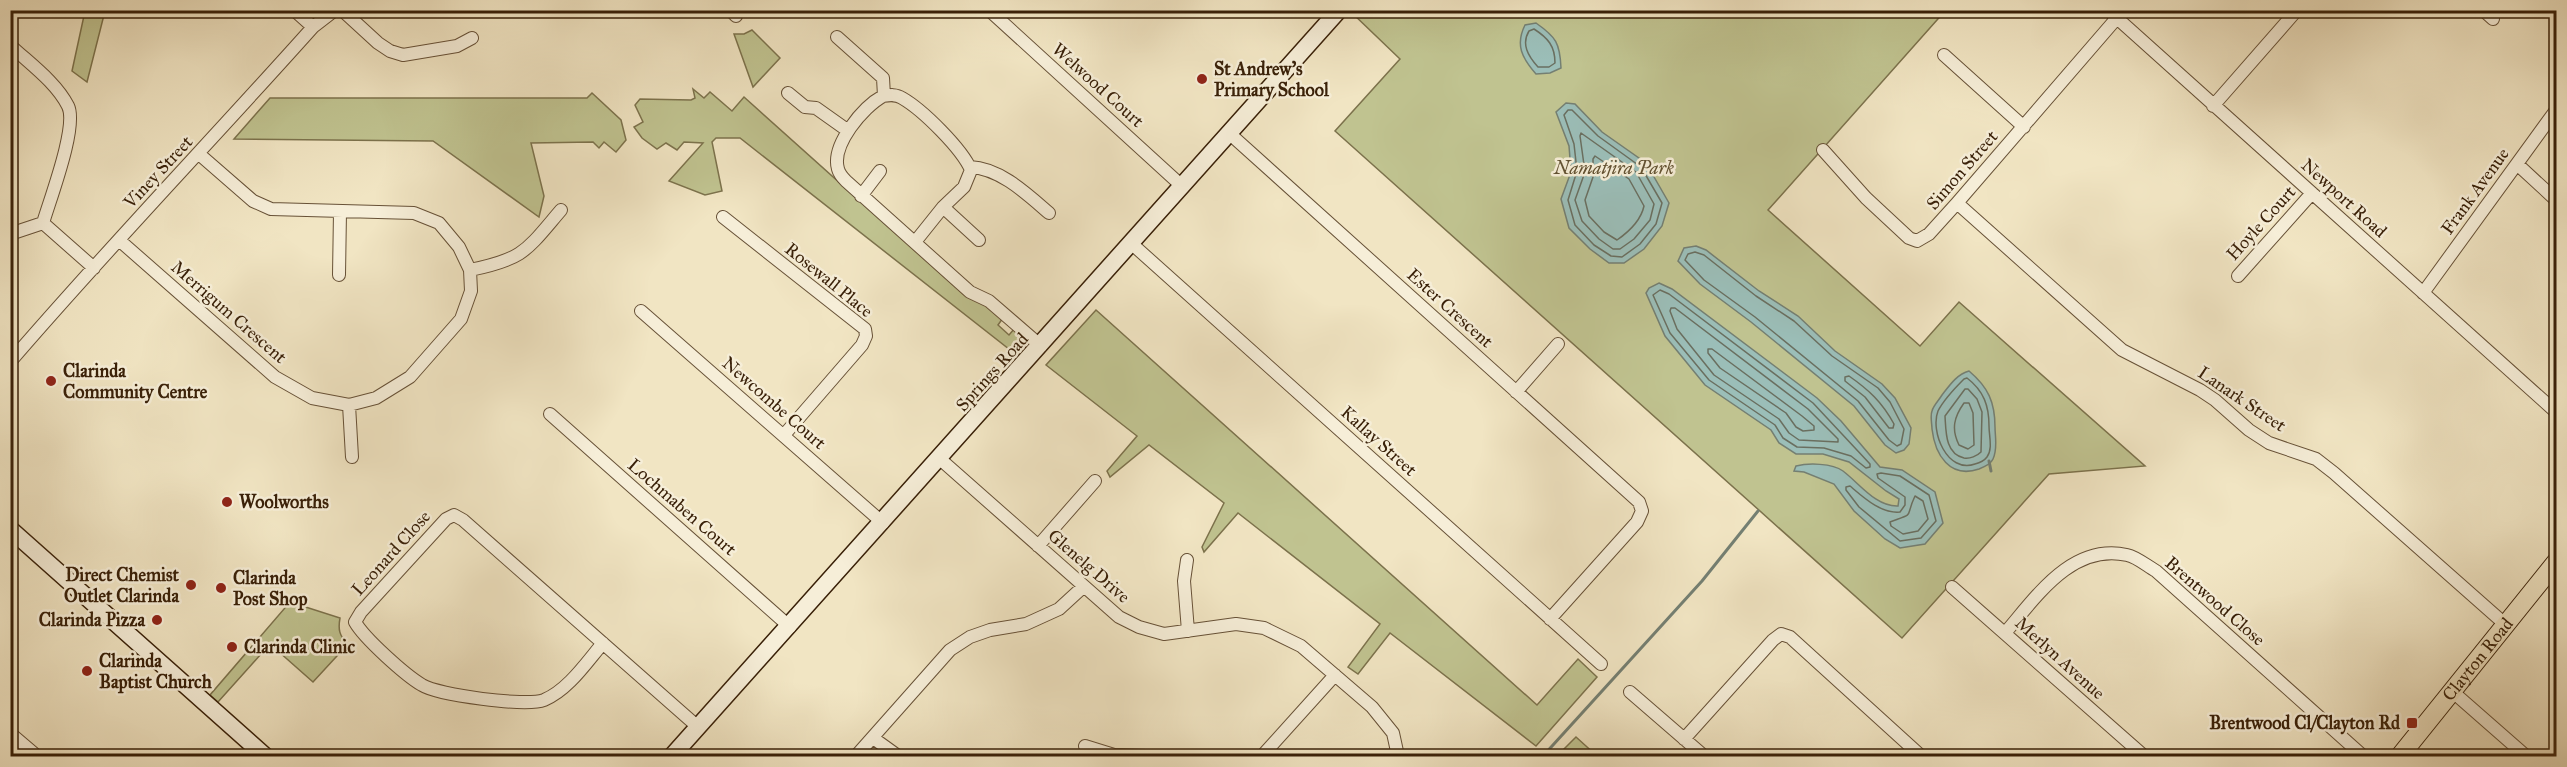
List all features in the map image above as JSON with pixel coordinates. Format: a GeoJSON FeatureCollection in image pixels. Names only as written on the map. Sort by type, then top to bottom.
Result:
{"type":"FeatureCollection","features":[{"type":"Feature","properties":{"kind":"main road","name":"Springs Road"},"geometry":{"type":"LineString","coordinates":[[672,756],[1183,187],[1332,13]]}},
{"type":"Feature","properties":{"kind":"main road"},"geometry":{"type":"LineString","coordinates":[[10,529],[265,756]]}},
{"type":"Feature","properties":{"kind":"main road"},"geometry":{"type":"LineString","coordinates":[[10,542],[252,756]]}},
{"type":"Feature","properties":{"kind":"main road","name":"Clayton Road"},"geometry":{"type":"LineString","coordinates":[[2400,756],[2506,625],[2554,571]]}},
{"type":"Feature","properties":{"kind":"street"},"geometry":{"type":"LineString","coordinates":[[294,10],[313,27]]}},
{"type":"Feature","properties":{"kind":"street","name":"Viney Street"},"geometry":{"type":"LineString","coordinates":[[10,362],[313,27],[335,10]]}},
{"type":"Feature","properties":{"kind":"street"},"geometry":{"type":"LineString","coordinates":[[342,10],[378,43],[390,51],[403,55],[457,46],[472,38]]}},
{"type":"Feature","properties":{"kind":"street","name":"Welwood Court"},"geometry":{"type":"LineString","coordinates":[[989,10],[1183,187]]}},
{"type":"Feature","properties":{"kind":"street"},"geometry":{"type":"LineString","coordinates":[[2213,106],[2297,10]]}},
{"type":"Feature","properties":{"kind":"street"},"geometry":{"type":"LineString","coordinates":[[2483,10],[2493,19]]}},
{"type":"Feature","properties":{"kind":"street","name":"Newport Road"},"geometry":{"type":"LineString","coordinates":[[2112,15],[2556,412]]}},
{"type":"Feature","properties":{"kind":"street","name":"Simon Street"},"geometry":{"type":"LineString","coordinates":[[1823,150],[1866,198],[1909,238],[1917,241],[1929,234],[2024,127],[2112,15]]}},
{"type":"Feature","properties":{"kind":"street"},"geometry":{"type":"LineString","coordinates":[[837,37],[883,78],[884,96]]}},
{"type":"Feature","properties":{"kind":"street"},"geometry":{"type":"LineString","coordinates":[[10,45],[50,83],[69,107],[70,131],[43,223]]}},
{"type":"Feature","properties":{"kind":"street"},"geometry":{"type":"LineString","coordinates":[[1944,55],[2024,127]]}},
{"type":"Feature","properties":{"kind":"street"},"geometry":{"type":"LineString","coordinates":[[788,93],[805,107],[816,108],[847,130]]}},
{"type":"Feature","properties":{"kind":"street"},"geometry":{"type":"LineString","coordinates":[[915,242],[943,207],[964,187],[971,170],[960,150],[902,98],[884,96],[847,130],[839,148],[837,169],[846,182],[861,196],[970,292],[989,301],[1041,346]]}},
{"type":"Feature","properties":{"kind":"street","name":"Frank Avenue"},"geometry":{"type":"LineString","coordinates":[[2423,293],[2556,110]]}},
{"type":"Feature","properties":{"kind":"street","name":"Ester Crescent"},"geometry":{"type":"LineString","coordinates":[[1230,134],[1648,510],[1550,619]]}},
{"type":"Feature","properties":{"kind":"street"},"geometry":{"type":"LineString","coordinates":[[199,154],[253,201],[271,209],[414,213],[440,223],[459,247],[470,270],[504,263],[522,254],[561,210]]}},
{"type":"Feature","properties":{"kind":"street"},"geometry":{"type":"LineString","coordinates":[[2517,164],[2556,200]]}},
{"type":"Feature","properties":{"kind":"street"},"geometry":{"type":"LineString","coordinates":[[970,167],[988,169],[1026,193],[1049,213]]}},
{"type":"Feature","properties":{"kind":"street"},"geometry":{"type":"LineString","coordinates":[[861,196],[880,171]]}},
{"type":"Feature","properties":{"kind":"street","name":"Hoyle Court"},"geometry":{"type":"LineString","coordinates":[[2238,276],[2312,193]]}},
{"type":"Feature","properties":{"kind":"street","name":"Lanark Street"},"geometry":{"type":"LineString","coordinates":[[1957,203],[2122,350],[2200,390],[2249,430],[2270,443],[2316,459],[2506,625]]}},
{"type":"Feature","properties":{"kind":"street"},"geometry":{"type":"LineString","coordinates":[[943,207],[979,240]]}},
{"type":"Feature","properties":{"kind":"street"},"geometry":{"type":"LineString","coordinates":[[339,274],[340,212]]}},
{"type":"Feature","properties":{"kind":"street","name":"Rosewall Place"},"geometry":{"type":"LineString","coordinates":[[723,217],[865,329],[866,336],[862,345],[784,435]]}},
{"type":"Feature","properties":{"kind":"street"},"geometry":{"type":"LineString","coordinates":[[10,234],[43,223]]}},
{"type":"Feature","properties":{"kind":"street"},"geometry":{"type":"LineString","coordinates":[[43,223],[94,268]]}},
{"type":"Feature","properties":{"kind":"street","name":"Merrigum Crescent"},"geometry":{"type":"LineString","coordinates":[[119,240],[275,377],[312,398],[350,405],[376,398],[410,377],[461,319],[471,291],[470,270]]}},
{"type":"Feature","properties":{"kind":"street","name":"Kallay Street"},"geometry":{"type":"LineString","coordinates":[[1132,244],[1601,664]]}},
{"type":"Feature","properties":{"kind":"street","name":"Newcombe Court"},"geometry":{"type":"LineString","coordinates":[[641,311],[883,523]]}},
{"type":"Feature","properties":{"kind":"street"},"geometry":{"type":"LineString","coordinates":[[1516,392],[1558,344]]}},
{"type":"Feature","properties":{"kind":"street"},"geometry":{"type":"LineString","coordinates":[[350,405],[352,457]]}},
{"type":"Feature","properties":{"kind":"street","name":"Lochmaben Court"},"geometry":{"type":"LineString","coordinates":[[550,414],[790,627]]}},
{"type":"Feature","properties":{"kind":"street","name":"Glenelg Drive"},"geometry":{"type":"LineString","coordinates":[[940,459],[1119,617],[1139,627],[1164,634],[1236,624],[1264,628],[1301,646],[1372,707],[1393,733],[1398,756]]}},
{"type":"Feature","properties":{"kind":"street"},"geometry":{"type":"LineString","coordinates":[[1038,546],[1095,480]]}},
{"type":"Feature","properties":{"kind":"street","name":"Leonard Close"},"geometry":{"type":"LineString","coordinates":[[603,643],[556,693],[542,701],[524,704],[438,692],[421,685],[363,634],[355,622],[361,612],[446,519],[454,515],[463,520],[603,643],[698,727]]}},
{"type":"Feature","properties":{"kind":"street","name":"Brentwood Close"},"geometry":{"type":"LineString","coordinates":[[2005,633],[2058,574],[2079,560],[2102,553],[2129,555],[2156,571],[2363,756]]}},
{"type":"Feature","properties":{"kind":"street"},"geometry":{"type":"LineString","coordinates":[[1187,560],[1185,580],[1188,632]]}},
{"type":"Feature","properties":{"kind":"street"},"geometry":{"type":"LineString","coordinates":[[856,756],[950,650],[970,637],[990,630],[1026,624],[1059,609],[1083,587]]}},
{"type":"Feature","properties":{"kind":"street","name":"Merlyn Avenue"},"geometry":{"type":"LineString","coordinates":[[1953,587],[2144,756]]}},
{"type":"Feature","properties":{"kind":"street"},"geometry":{"type":"LineString","coordinates":[[1684,739],[1773,640],[1781,628],[1921,756]]}},
{"type":"Feature","properties":{"kind":"street"},"geometry":{"type":"LineString","coordinates":[[1262,756],[1335,675]]}},
{"type":"Feature","properties":{"kind":"street"},"geometry":{"type":"LineString","coordinates":[[1630,692],[1704,756]]}},
{"type":"Feature","properties":{"kind":"street"},"geometry":{"type":"LineString","coordinates":[[2452,692],[2526,756]]}},
{"type":"Feature","properties":{"kind":"street"},"geometry":{"type":"LineString","coordinates":[[10,733],[37,756]]}},
{"type":"Feature","properties":{"kind":"street"},"geometry":{"type":"LineString","coordinates":[[873,738],[898,756]]}},
{"type":"Feature","properties":{"kind":"street"},"geometry":{"type":"LineString","coordinates":[[1085,746],[1114,755],[1146,756]]}},
{"type":"Feature","properties":{"kind":"street"},"geometry":{"type":"LineString","coordinates":[[1414,756],[1432,756]]}},
{"type":"Feature","properties":{"kind":"green space"},"geometry":{"type":"Polygon","coordinates":[[[85,11],[105,11],[87,82],[72,71],[85,11]]]}},
{"type":"Feature","properties":{"kind":"green space","name":"Namatjira Park"},"geometry":{"type":"Polygon","coordinates":[[[1350,11],[1945,11],[1768,210],[1920,346],[1959,302],[2145,466],[2049,474],[1902,638],[1335,131],[1400,59],[1350,11]]]}},
{"type":"Feature","properties":{"kind":"green space"},"geometry":{"type":"Polygon","coordinates":[[[752,30],[780,58],[753,87],[734,34],[744,34],[752,30]]]}},
{"type":"Feature","properties":{"kind":"green space"},"geometry":{"type":"Polygon","coordinates":[[[693,89],[704,98],[710,92],[732,111],[744,97],[966,296],[983,303],[1003,318],[998,325],[1009,335],[1015,328],[1022,337],[1023,343],[1014,353],[740,138],[716,138],[712,142],[722,191],[705,195],[669,181],[703,143],[684,142],[677,150],[666,143],[657,149],[642,138],[634,127],[643,122],[635,105],[640,99],[691,100],[695,98],[693,89]]]}},
{"type":"Feature","properties":{"kind":"green space"},"geometry":{"type":"Polygon","coordinates":[[[592,93],[621,120],[626,140],[616,152],[604,142],[599,148],[593,142],[531,143],[544,196],[539,217],[433,141],[234,139],[270,98],[587,98],[592,93]]]}},
{"type":"Feature","properties":{"kind":"green space"},"geometry":{"type":"Polygon","coordinates":[[[1096,310],[1537,705],[1578,659],[1597,677],[1536,746],[1390,633],[1358,674],[1348,667],[1380,624],[1238,513],[1204,552],[1202,547],[1224,503],[1149,445],[1110,477],[1107,471],[1137,436],[1046,365],[1096,310]]]}},
{"type":"Feature","properties":{"kind":"green space"},"geometry":{"type":"Polygon","coordinates":[[[290,602],[340,618],[340,632],[348,644],[313,682],[270,644],[218,702],[210,695],[290,602]]]}},
{"type":"Feature","properties":{"kind":"green space"},"geometry":{"type":"Polygon","coordinates":[[[1576,737],[1597,756],[1557,756],[1576,737]]]}},
{"type":"Feature","properties":{"kind":"water"},"geometry":{"type":"Polygon","coordinates":[[[1536,23],[1548,32],[1558,46],[1561,68],[1550,73],[1536,74],[1524,57],[1520,45],[1525,25],[1536,23]]]}},
{"type":"Feature","properties":{"kind":"water"},"geometry":{"type":"Polygon","coordinates":[[[1566,103],[1575,104],[1602,132],[1646,163],[1669,203],[1662,226],[1644,249],[1624,263],[1609,263],[1590,249],[1569,228],[1561,199],[1571,172],[1569,146],[1556,112],[1566,103]]]}},
{"type":"Feature","properties":{"kind":"water"},"geometry":{"type":"Polygon","coordinates":[[[1696,246],[1706,250],[1759,291],[1798,316],[1835,351],[1882,384],[1895,398],[1911,428],[1909,444],[1904,450],[1896,453],[1885,445],[1854,406],[1751,322],[1700,284],[1678,261],[1684,248],[1696,246]]]}},
{"type":"Feature","properties":{"kind":"water"},"geometry":{"type":"Polygon","coordinates":[[[1659,283],[1672,289],[1817,398],[1841,421],[1880,467],[1902,470],[1935,492],[1943,523],[1925,544],[1900,548],[1885,539],[1854,511],[1834,484],[1804,472],[1794,471],[1796,466],[1801,465],[1833,466],[1843,471],[1875,499],[1898,506],[1899,499],[1849,462],[1823,454],[1796,454],[1779,443],[1771,430],[1705,385],[1665,336],[1646,293],[1649,288],[1659,283]]]}},
{"type":"Feature","properties":{"kind":"water"},"geometry":{"type":"Polygon","coordinates":[[[1969,371],[1986,389],[1992,403],[1995,418],[1995,455],[1991,462],[1979,469],[1960,471],[1946,463],[1937,448],[1931,413],[1947,388],[1969,371]]]}},
{"type":"Feature","properties":{"kind":"waterway"},"geometry":{"type":"LineString","coordinates":[[1989,461],[1991,471]]}},
{"type":"Feature","properties":{"kind":"waterway"},"geometry":{"type":"LineString","coordinates":[[1543,756],[1702,581],[1758,511]]}},
{"type":"Feature","properties":{"kind":"place","name":"St Andrew's Primary School"},"geometry":{"type":"Point","coordinates":[1202,79]}},
{"type":"Feature","properties":{"kind":"place","name":"Clarinda Community Centre"},"geometry":{"type":"Point","coordinates":[51,381]}},
{"type":"Feature","properties":{"kind":"place","name":"Woolworths"},"geometry":{"type":"Point","coordinates":[227,502]}},
{"type":"Feature","properties":{"kind":"place","name":"Direct Chemist Outlet Clarinda"},"geometry":{"type":"Point","coordinates":[191,585]}},
{"type":"Feature","properties":{"kind":"place","name":"Clarinda Post Shop"},"geometry":{"type":"Point","coordinates":[221,588]}},
{"type":"Feature","properties":{"kind":"place","name":"Clarinda Pizza"},"geometry":{"type":"Point","coordinates":[157,620]}},
{"type":"Feature","properties":{"kind":"place","name":"Clarinda Clinic"},"geometry":{"type":"Point","coordinates":[232,647]}},
{"type":"Feature","properties":{"kind":"place","name":"Clarinda Baptist Church"},"geometry":{"type":"Point","coordinates":[87,671]}},
{"type":"Feature","properties":{"kind":"place","name":"Brentwood Cl/Clayton Rd"},"geometry":{"type":"Point","coordinates":[2412,723]}}]}
